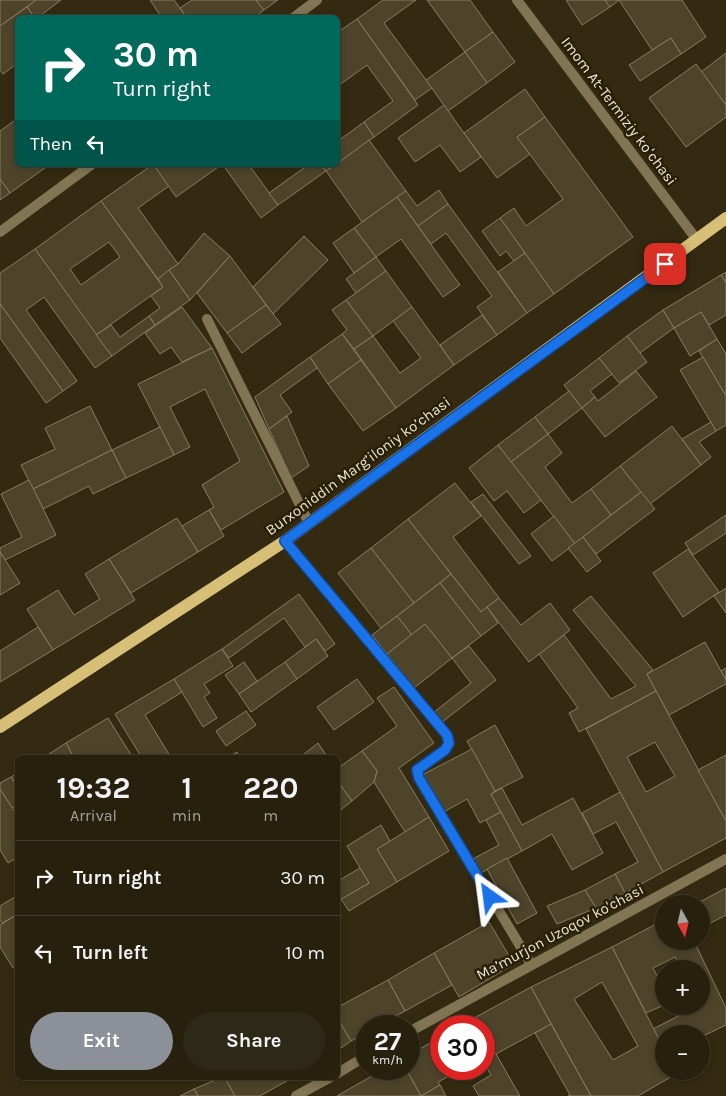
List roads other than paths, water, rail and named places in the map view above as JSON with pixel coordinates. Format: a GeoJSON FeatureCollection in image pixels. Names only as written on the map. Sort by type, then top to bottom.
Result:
{"type":"FeatureCollection","features":[{"type":"Feature","properties":{"kind":"main road","name":"Burxoniddin Marg’iloniy ko’chasi"},"geometry":{"type":"LineString","coordinates":[[0,727],[285,541],[726,218]]}},
{"type":"Feature","properties":{"kind":"street"},"geometry":{"type":"LineString","coordinates":[[297,15],[317,0]]}},
{"type":"Feature","properties":{"kind":"street","name":"Imom At-Termiziy koʻchasi"},"geometry":{"type":"LineString","coordinates":[[517,0],[697,240]]}},
{"type":"Feature","properties":{"kind":"street"},"geometry":{"type":"LineString","coordinates":[[0,232],[88,167]]}},
{"type":"Feature","properties":{"kind":"street"},"geometry":{"type":"LineString","coordinates":[[207,319],[309,523]]}},
{"type":"Feature","properties":{"kind":"street"},"geometry":{"type":"LineString","coordinates":[[285,541],[447,735],[449,743],[445,750],[417,770],[419,778],[531,964]]}},
{"type":"Feature","properties":{"kind":"street","name":"Maʼmurjon Uzoqov ko'chasi"},"geometry":{"type":"LineString","coordinates":[[420,1026],[726,859]]}},
{"type":"Feature","properties":{"kind":"street"},"geometry":{"type":"LineString","coordinates":[[340,1071],[355,1062]]}},
{"type":"Feature","properties":{"kind":"street"},"geometry":{"type":"LineString","coordinates":[[296,1096],[325,1080]]}}]}
